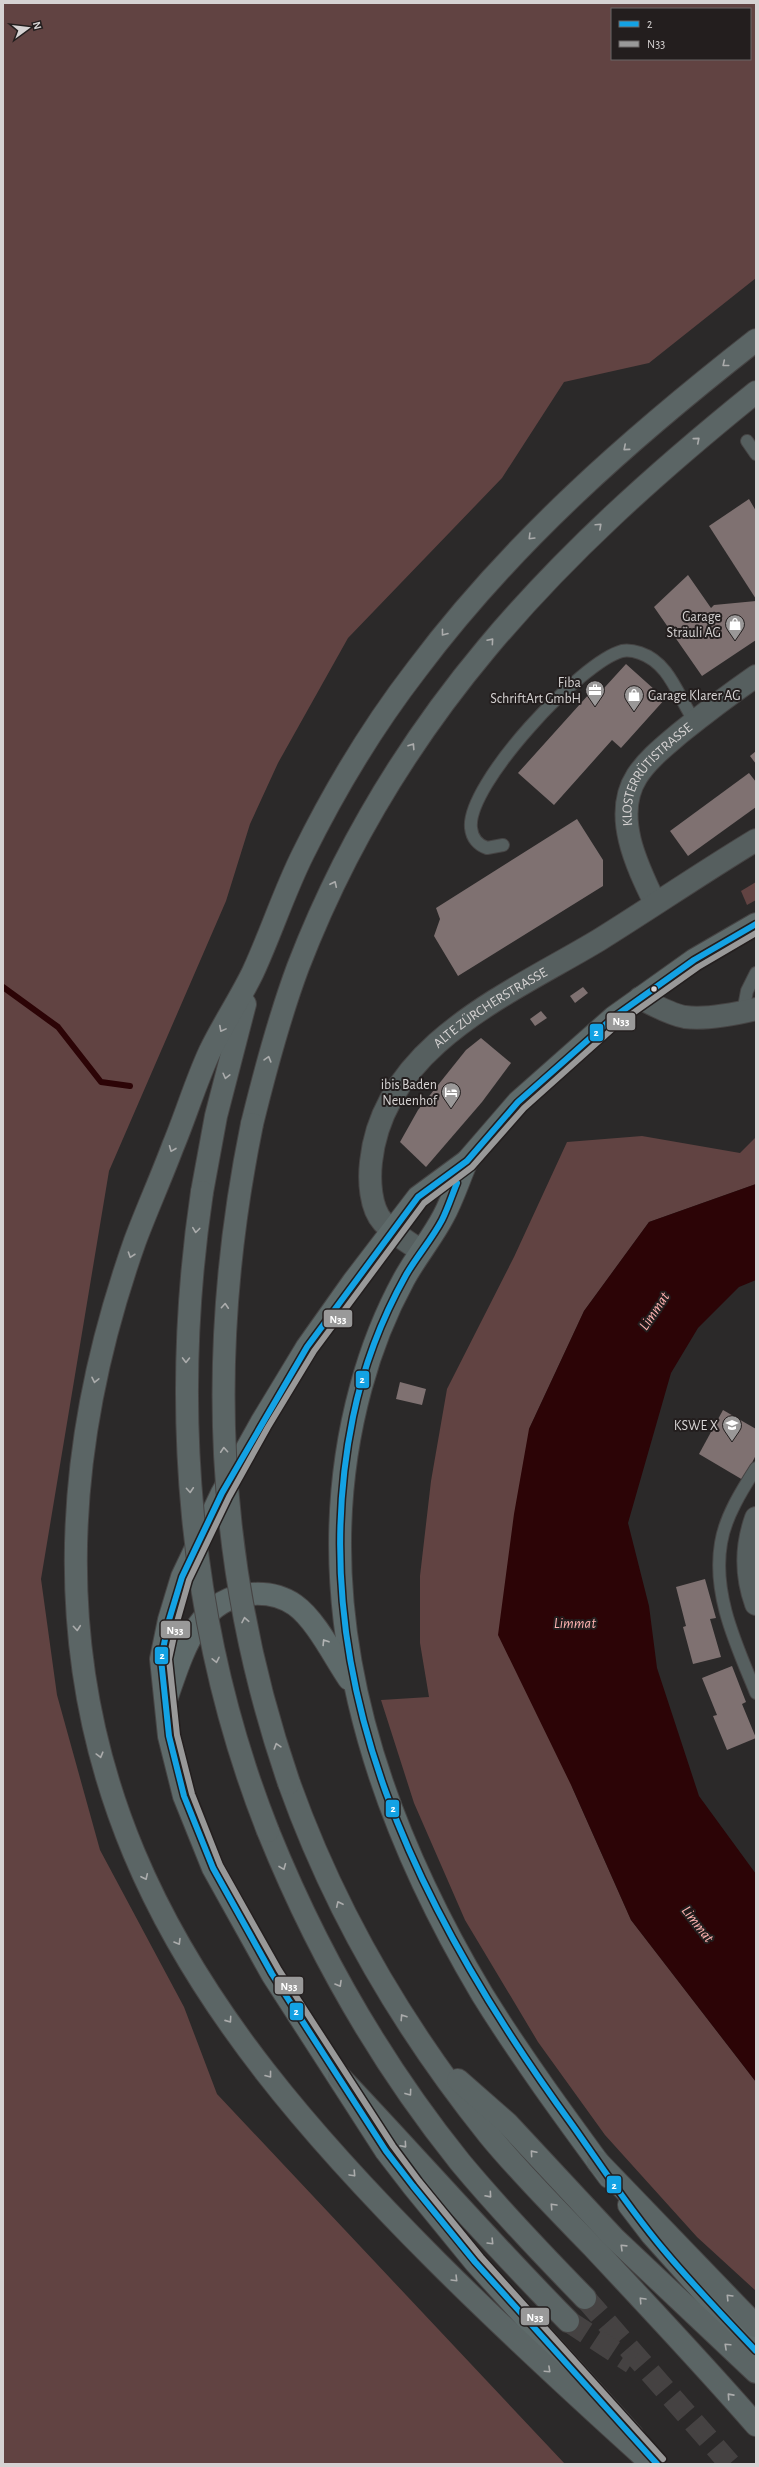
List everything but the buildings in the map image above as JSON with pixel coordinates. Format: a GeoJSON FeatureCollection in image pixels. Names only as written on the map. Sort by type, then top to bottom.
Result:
{"type":"FeatureCollection","features":[{"type":"Feature","properties":{"kind":"highway"},"geometry":{"type":"LineString","coordinates":[[652,2464],[522,2346],[402,2227],[313,2129],[246,2044],[212,1996],[175,1936],[153,1895],[127,1836],[108,1784],[94,1730],[80,1657],[75,1601],[74,1547],[81,1459],[95,1380],[124,1276],[144,1218],[208,1056],[253,970],[281,902],[329,804],[386,712],[451,625],[510,559],[565,503],[647,429],[756,340]]}},
{"type":"Feature","properties":{"kind":"highway"},"geometry":{"type":"LineString","coordinates":[[756,392],[633,495],[555,570],[482,651],[419,735],[365,824],[318,919],[280,1020],[252,1124],[232,1231],[223,1339],[223,1444],[232,1544],[242,1605],[266,1710],[289,1783],[320,1862],[343,1911],[396,2006],[424,2050],[462,2100],[521,2171],[756,2425]]}},
{"type":"Feature","properties":{"kind":"highway"},"geometry":{"type":"LineString","coordinates":[[253,970],[216,1116],[202,1192],[191,1275],[187,1338],[187,1423],[191,1503],[197,1557],[217,1665],[247,1774],[268,1831],[287,1877],[332,1971],[364,2026],[393,2071],[460,2162],[585,2298]]}},
{"type":"Feature","properties":{"kind":"highway"},"geometry":{"type":"LineString","coordinates":[[424,2050],[507,2123],[614,2238],[756,2372]]}},
{"type":"Feature","properties":{"kind":"highway"},"geometry":{"type":"LineString","coordinates":[[339,2076],[400,2140],[468,2218],[568,2321]]}},
{"type":"Feature","properties":{"kind":"highway"},"geometry":{"type":"LineString","coordinates":[[598,2162],[756,2326]]}},
{"type":"Feature","properties":{"kind":"main road"},"geometry":{"type":"LineString","coordinates":[[657,2464],[450,2232],[386,2151],[269,1968],[227,1895],[202,1844],[177,1771],[165,1703],[161,1659],[169,1620],[182,1578],[222,1492],[260,1423],[307,1347],[392,1229],[418,1197],[467,1161],[518,1102],[574,1052],[640,998],[694,960],[756,924]]}},
{"type":"Feature","properties":{"kind":"main road"},"geometry":{"type":"LineString","coordinates":[[467,1161],[443,1217],[404,1278],[372,1352],[354,1412],[344,1469],[340,1519],[339,1564],[344,1629],[354,1686],[369,1743],[388,1799],[410,1854],[440,1918],[507,2033],[652,2236],[756,2351]]}},
{"type":"Feature","properties":{"kind":"main road"},"geometry":{"type":"LineString","coordinates":[[165,1703],[187,1642],[200,1621],[216,1605],[244,1594],[272,1595],[296,1605],[313,1622],[354,1686]]}},
{"type":"Feature","properties":{"kind":"street","name":"KLOSTERRÜTISTRASSE"},"geometry":{"type":"LineString","coordinates":[[656,903],[643,878],[630,843],[626,815],[629,795],[636,777],[646,763],[694,722],[756,676]]}},
{"type":"Feature","properties":{"kind":"street","name":"ALTE ZÜRCHERSTRASSE"},"geometry":{"type":"LineString","coordinates":[[421,1251],[383,1222],[376,1209],[372,1192],[370,1170],[373,1141],[381,1119],[392,1098],[414,1064],[469,1018],[756,840]]}},
{"type":"Feature","properties":{"kind":"street"},"geometry":{"type":"LineString","coordinates":[[640,998],[670,1012],[685,1017],[749,1011]]}},
{"type":"Feature","properties":{"kind":"street"},"geometry":{"type":"LineString","coordinates":[[756,1518],[749,1550],[752,1591],[756,1604]]}},
{"type":"Feature","properties":{"kind":"lane"},"geometry":{"type":"LineString","coordinates":[[747,441],[756,454]]}},
{"type":"Feature","properties":{"kind":"lane"},"geometry":{"type":"LineString","coordinates":[[503,845],[487,848],[474,839],[470,829],[471,818],[478,800],[511,750],[544,711],[566,689],[601,662],[622,651],[631,650],[650,658],[660,665],[670,676],[694,722]]}},
{"type":"Feature","properties":{"kind":"lane"},"geometry":{"type":"LineString","coordinates":[[749,1011],[747,991],[756,973]]}},
{"type":"Feature","properties":{"kind":"lane"},"geometry":{"type":"LineString","coordinates":[[756,1468],[727,1523],[721,1542],[720,1560],[724,1606],[731,1630],[756,1692]]}},
{"type":"Feature","properties":{"kind":"shaded area"},"geometry":{"type":"Polygon","coordinates":[[[3,3],[756,3],[756,278],[649,363],[564,382],[502,478],[348,638],[278,763],[250,824],[226,901],[109,1171],[41,1579],[57,1695],[100,1850],[184,2007],[217,2094],[565,2464],[3,2464],[3,3]]]}},
{"type":"Feature","properties":{"kind":"shaded area"},"geometry":{"type":"Polygon","coordinates":[[[756,882],[756,900],[747,905],[741,891],[756,882]]]}},
{"type":"Feature","properties":{"kind":"shaded area"},"geometry":{"type":"Polygon","coordinates":[[[642,1136],[740,1153],[756,1137],[756,1184],[649,1222],[584,1311],[529,1429],[572,1787],[631,1920],[756,2082],[756,2291],[697,2237],[605,2135],[538,2042],[465,1920],[414,1803],[381,1700],[429,1697],[420,1643],[420,1576],[431,1481],[447,1389],[514,1257],[567,1142],[642,1136]]]}},
{"type":"Feature","properties":{"kind":"water","name":"Limmat"},"geometry":{"type":"Polygon","coordinates":[[[756,1184],[756,1280],[739,1287],[698,1328],[671,1373],[628,1523],[649,1606],[657,1668],[699,1796],[756,1874],[756,2082],[631,1920],[572,1787],[498,1635],[514,1514],[529,1429],[584,1311],[649,1222],[756,1184]]]}},
{"type":"Feature","properties":{"kind":"waterway"},"geometry":{"type":"LineString","coordinates":[[3,987],[58,1027],[101,1082],[130,1086]]}},
{"type":"Feature","properties":{"kind":"tunnel"},"geometry":{"type":"LineString","coordinates":[[585,2298],[730,2464]]}},
{"type":"Feature","properties":{"kind":"tunnel"},"geometry":{"type":"LineString","coordinates":[[568,2321],[632,2363]]}},
{"type":"Feature","properties":{"kind":"transit line","name":"2"},"geometry":{"type":"LineString","coordinates":[[657,2464],[475,2262],[413,2186],[386,2151],[272,1974],[213,1868],[184,1796],[169,1736],[161,1659],[169,1620],[182,1577],[222,1493],[307,1347],[418,1197],[467,1161],[518,1102],[614,1017],[694,960],[756,924]]}},
{"type":"Feature","properties":{"kind":"transit line","name":"N33"},"geometry":{"type":"LineString","coordinates":[[663,2459],[481,2257],[419,2181],[393,2146],[279,1970],[220,1865],[192,1794],[177,1735],[169,1659],[177,1622],[189,1580],[229,1497],[268,1427],[314,1351],[424,1203],[472,1167],[524,1108],[619,1023],[698,967],[756,933]]}},
{"type":"Feature","properties":{"kind":"transit line","name":"2"},"geometry":{"type":"LineString","coordinates":[[457,1183],[442,1220],[406,1275],[389,1308],[374,1344],[362,1380],[353,1417],[341,1515],[343,1610],[359,1703],[386,1793],[423,1880],[467,1965],[518,2047],[639,2219],[685,2275],[756,2351]]}},
{"type":"Feature","properties":{"kind":"place","name":"Garage Sträuli AG"},"geometry":{"type":"Point","coordinates":[735,641]}},
{"type":"Feature","properties":{"kind":"place","name":"Fiba SchriftArt GmbH"},"geometry":{"type":"Point","coordinates":[595,707]}},
{"type":"Feature","properties":{"kind":"place","name":"Garage Klarer AG"},"geometry":{"type":"Point","coordinates":[634,712]}},
{"type":"Feature","properties":{"kind":"place","name":"ibis Baden Neuenhof"},"geometry":{"type":"Point","coordinates":[451,1109]}},
{"type":"Feature","properties":{"kind":"place","name":"KSWE X"},"geometry":{"type":"Point","coordinates":[732,1442]}}]}
